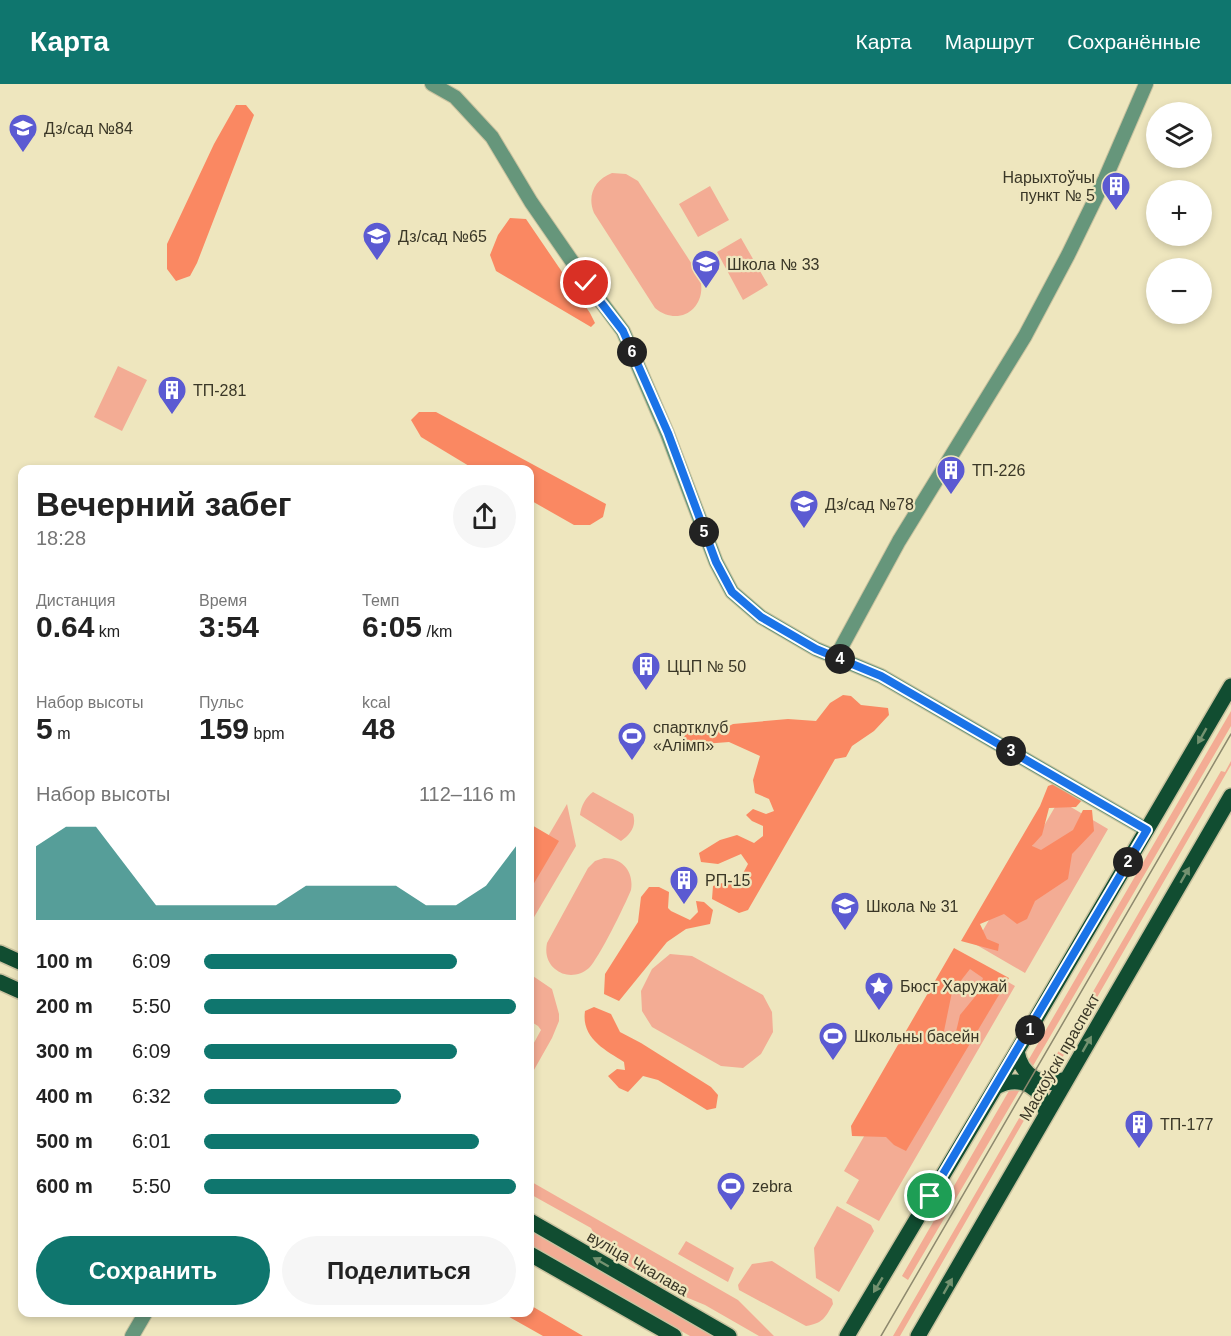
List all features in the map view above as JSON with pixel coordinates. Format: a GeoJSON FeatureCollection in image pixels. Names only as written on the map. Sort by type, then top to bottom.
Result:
{"type":"FeatureCollection","features":[{"type":"Feature","properties":{"kind":"main road"},"geometry":{"type":"LineString","coordinates":[[848,1332],[996,1087],[1231,686]]}},
{"type":"Feature","properties":{"kind":"main road","name":"Маскоўскі праспект"},"geometry":{"type":"LineString","coordinates":[[918,1336],[1231,796]]}},
{"type":"Feature","properties":{"kind":"main road"},"geometry":{"type":"LineString","coordinates":[[0,953],[18,961]]}},
{"type":"Feature","properties":{"kind":"main road"},"geometry":{"type":"LineString","coordinates":[[0,982],[18,990]]}},
{"type":"Feature","properties":{"kind":"main road"},"geometry":{"type":"LineString","coordinates":[[1017,1051],[1021,1064],[1035,1079],[1054,1083],[1066,1079]]}},
{"type":"Feature","properties":{"kind":"main road"},"geometry":{"type":"LineString","coordinates":[[996,1087],[1010,1081],[1031,1086],[1041,1095],[1046,1114]]}},
{"type":"Feature","properties":{"kind":"main road","name":"вуліца Чкалава"},"geometry":{"type":"LineString","coordinates":[[534,1223],[729,1336]]}},
{"type":"Feature","properties":{"kind":"main road"},"geometry":{"type":"LineString","coordinates":[[534,1256],[674,1336]]}},
{"type":"Feature","properties":{"kind":"street"},"geometry":{"type":"LineString","coordinates":[[432,84],[455,97],[492,137],[531,202],[586,283],[623,331],[668,433],[716,562],[732,592],[761,617],[816,649],[881,676],[1147,830]]}},
{"type":"Feature","properties":{"kind":"street"},"geometry":{"type":"LineString","coordinates":[[836,657],[899,541],[1016,352],[1061,270],[1101,189],[1146,84]]}},
{"type":"Feature","properties":{"kind":"street"},"geometry":{"type":"LineString","coordinates":[[132,1336],[143,1317]]}},
{"type":"Feature","properties":{"kind":"shaded area"},"geometry":{"type":"Polygon","coordinates":[[[236,105],[246,105],[254,115],[197,263],[190,276],[176,281],[167,269],[167,244],[214,144],[236,105]]]}},
{"type":"Feature","properties":{"kind":"shaded area"},"geometry":{"type":"Polygon","coordinates":[[[612,173],[626,174],[638,181],[699,275],[701,286],[697,305],[683,315],[665,314],[655,308],[594,213],[591,201],[594,189],[601,180],[612,173]]]}},
{"type":"Feature","properties":{"kind":"shaded area"},"geometry":{"type":"Polygon","coordinates":[[[710,186],[729,220],[698,237],[679,204],[710,186]]]}},
{"type":"Feature","properties":{"kind":"shaded area"},"geometry":{"type":"Polygon","coordinates":[[[510,218],[526,219],[590,313],[595,323],[591,327],[496,271],[490,255],[498,235],[510,218]]]}},
{"type":"Feature","properties":{"kind":"shaded area"},"geometry":{"type":"Polygon","coordinates":[[[741,238],[768,285],[743,300],[717,252],[741,238]]]}},
{"type":"Feature","properties":{"kind":"shaded area"},"geometry":{"type":"Polygon","coordinates":[[[118,366],[147,380],[122,431],[94,417],[118,366]]]}},
{"type":"Feature","properties":{"kind":"shaded area"},"geometry":{"type":"Polygon","coordinates":[[[419,412],[436,412],[534,465],[467,465],[421,437],[411,420],[419,412]]]}},
{"type":"Feature","properties":{"kind":"shaded area"},"geometry":{"type":"Polygon","coordinates":[[[534,465],[606,504],[603,517],[590,525],[574,525],[534,502],[534,465]]]}},
{"type":"Feature","properties":{"kind":"shaded area"},"geometry":{"type":"Polygon","coordinates":[[[843,695],[851,696],[861,705],[888,708],[889,715],[874,731],[852,746],[846,757],[835,759],[748,910],[739,913],[712,899],[713,886],[741,877],[748,864],[741,854],[718,864],[701,862],[699,853],[720,840],[737,835],[754,843],[763,836],[763,826],[746,815],[753,809],[766,814],[774,811],[769,799],[755,793],[753,780],[760,756],[729,742],[690,745],[683,738],[689,731],[717,732],[733,724],[788,719],[816,721],[830,703],[843,695]]]}},
{"type":"Feature","properties":{"kind":"shaded area"},"geometry":{"type":"Polygon","coordinates":[[[1231,711],[1231,726],[1030,1071],[1027,1065],[1029,1059],[1231,711]]]}},
{"type":"Feature","properties":{"kind":"shaded area"},"geometry":{"type":"Polygon","coordinates":[[[1231,761],[1231,765],[1054,1072],[1049,1077],[1043,1078],[1221,771],[1225,772],[1231,761]]]}},
{"type":"Feature","properties":{"kind":"shaded area"},"geometry":{"type":"Polygon","coordinates":[[[1056,783],[1083,799],[1076,807],[1049,808],[1042,835],[1032,846],[1041,850],[1073,830],[1083,810],[1092,810],[1094,831],[1072,854],[1068,879],[1035,901],[1027,919],[1017,924],[1004,914],[980,924],[987,939],[999,944],[998,951],[961,941],[1040,806],[1048,786],[1056,783]]]}},
{"type":"Feature","properties":{"kind":"shaded area"},"geometry":{"type":"Polygon","coordinates":[[[593,792],[633,814],[632,830],[621,841],[580,815],[584,802],[593,792]]]}},
{"type":"Feature","properties":{"kind":"shaded area"},"geometry":{"type":"Polygon","coordinates":[[[1059,800],[1108,829],[1025,973],[975,944],[1059,800]]]}},
{"type":"Feature","properties":{"kind":"shaded area"},"geometry":{"type":"Polygon","coordinates":[[[567,804],[576,846],[534,917],[534,860],[567,804]]]}},
{"type":"Feature","properties":{"kind":"shaded area"},"geometry":{"type":"Polygon","coordinates":[[[534,826],[559,841],[534,883],[534,826]]]}},
{"type":"Feature","properties":{"kind":"shaded area"},"geometry":{"type":"Polygon","coordinates":[[[604,858],[617,860],[626,867],[631,877],[631,890],[618,919],[589,968],[572,975],[563,973],[555,969],[548,960],[547,943],[588,868],[595,861],[604,858]]]}},
{"type":"Feature","properties":{"kind":"shaded area"},"geometry":{"type":"Polygon","coordinates":[[[649,887],[659,887],[669,892],[668,908],[690,920],[698,912],[696,901],[704,902],[713,910],[710,924],[686,929],[667,942],[619,1001],[604,994],[605,974],[638,922],[641,897],[649,887]]]}},
{"type":"Feature","properties":{"kind":"shaded area"},"geometry":{"type":"Polygon","coordinates":[[[954,948],[1009,978],[906,1151],[894,1145],[886,1137],[852,1136],[851,1126],[954,948]],[[970,969],[952,992],[943,1036],[955,1036],[960,1015],[978,993],[983,978],[970,969]]]}},
{"type":"Feature","properties":{"kind":"shaded area"},"geometry":{"type":"Polygon","coordinates":[[[670,954],[692,956],[763,995],[772,1012],[773,1032],[761,1054],[743,1068],[721,1066],[652,1027],[642,1011],[641,991],[652,969],[670,954]]]}},
{"type":"Feature","properties":{"kind":"shaded area"},"geometry":{"type":"Polygon","coordinates":[[[967,958],[1015,986],[879,1221],[846,1203],[859,1180],[844,1171],[967,958]]]}},
{"type":"Feature","properties":{"kind":"shaded area"},"geometry":{"type":"Polygon","coordinates":[[[534,977],[552,989],[559,1021],[534,1070],[534,1043],[541,1030],[534,1024],[534,977]]]}},
{"type":"Feature","properties":{"kind":"shaded area"},"geometry":{"type":"Polygon","coordinates":[[[594,1007],[611,1014],[620,1032],[711,1087],[718,1095],[716,1108],[707,1110],[658,1080],[643,1076],[628,1092],[619,1088],[608,1076],[617,1069],[625,1070],[624,1062],[596,1042],[587,1029],[585,1011],[594,1007]]]}},
{"type":"Feature","properties":{"kind":"shaded area"},"geometry":{"type":"Polygon","coordinates":[[[1022,1086],[908,1280],[902,1276],[1010,1089],[1022,1086]]]}},
{"type":"Feature","properties":{"kind":"shaded area"},"geometry":{"type":"Polygon","coordinates":[[[1033,1094],[1034,1103],[900,1336],[893,1336],[1033,1094]]]}},
{"type":"Feature","properties":{"kind":"shaded area"},"geometry":{"type":"Polygon","coordinates":[[[534,1183],[738,1300],[774,1336],[759,1336],[705,1305],[664,1288],[601,1248],[591,1228],[534,1196],[534,1183]]]}},
{"type":"Feature","properties":{"kind":"shaded area"},"geometry":{"type":"Polygon","coordinates":[[[837,1206],[871,1225],[874,1231],[839,1292],[816,1278],[814,1248],[837,1206]]]}},
{"type":"Feature","properties":{"kind":"shaded area"},"geometry":{"type":"Polygon","coordinates":[[[534,1229],[719,1336],[690,1336],[534,1247],[534,1229]]]}},
{"type":"Feature","properties":{"kind":"shaded area"},"geometry":{"type":"Polygon","coordinates":[[[686,1241],[734,1268],[728,1282],[678,1254],[686,1241]]]}},
{"type":"Feature","properties":{"kind":"shaded area"},"geometry":{"type":"Polygon","coordinates":[[[772,1261],[832,1299],[833,1304],[823,1319],[806,1326],[739,1290],[738,1285],[752,1264],[772,1261]]]}},
{"type":"Feature","properties":{"kind":"shaded area"},"geometry":{"type":"Polygon","coordinates":[[[534,1307],[583,1336],[543,1336],[509,1317],[534,1317],[534,1307]]]}},
{"type":"Feature","properties":{"kind":"tram line"},"geometry":{"type":"LineString","coordinates":[[881,1336],[1231,734]]}},
{"type":"Feature","properties":{"kind":"place","name":"Дз/сад №84"},"geometry":{"type":"Point","coordinates":[23,154]}},
{"type":"Feature","properties":{"kind":"place","name":"Нарыхтоўчы пункт № 5"},"geometry":{"type":"Point","coordinates":[1116,212]}},
{"type":"Feature","properties":{"kind":"place","name":"Дз/сад №65"},"geometry":{"type":"Point","coordinates":[377,262]}},
{"type":"Feature","properties":{"kind":"place","name":"Школа № 33"},"geometry":{"type":"Point","coordinates":[706,290]}},
{"type":"Feature","properties":{"kind":"place","name":"ТП-281"},"geometry":{"type":"Point","coordinates":[172,416]}},
{"type":"Feature","properties":{"kind":"place","name":"ТП-226"},"geometry":{"type":"Point","coordinates":[951,496]}},
{"type":"Feature","properties":{"kind":"place","name":"Дз/сад №78"},"geometry":{"type":"Point","coordinates":[804,530]}},
{"type":"Feature","properties":{"kind":"place","name":"ЦЦП № 50"},"geometry":{"type":"Point","coordinates":[646,692]}},
{"type":"Feature","properties":{"kind":"place","name":"спартклуб «Алімп»"},"geometry":{"type":"Point","coordinates":[632,762]}},
{"type":"Feature","properties":{"kind":"place","name":"РП-15"},"geometry":{"type":"Point","coordinates":[684,906]}},
{"type":"Feature","properties":{"kind":"place","name":"Школа № 31"},"geometry":{"type":"Point","coordinates":[845,932]}},
{"type":"Feature","properties":{"kind":"place","name":"Бюст Харужай"},"geometry":{"type":"Point","coordinates":[879,1012]}},
{"type":"Feature","properties":{"kind":"place","name":"Школьны басейн"},"geometry":{"type":"Point","coordinates":[833,1062]}},
{"type":"Feature","properties":{"kind":"place","name":"ТП-177"},"geometry":{"type":"Point","coordinates":[1139,1150]}},
{"type":"Feature","properties":{"kind":"place","name":"zebra"},"geometry":{"type":"Point","coordinates":[731,1212]}},
{"type":"Feature","properties":{"kind":"route"},"geometry":{"type":"LineString","coordinates":[[586,283],[623,331],[668,433],[716,562],[732,592],[761,617],[816,649],[881,676],[1147,830],[930,1196]]}}]}
